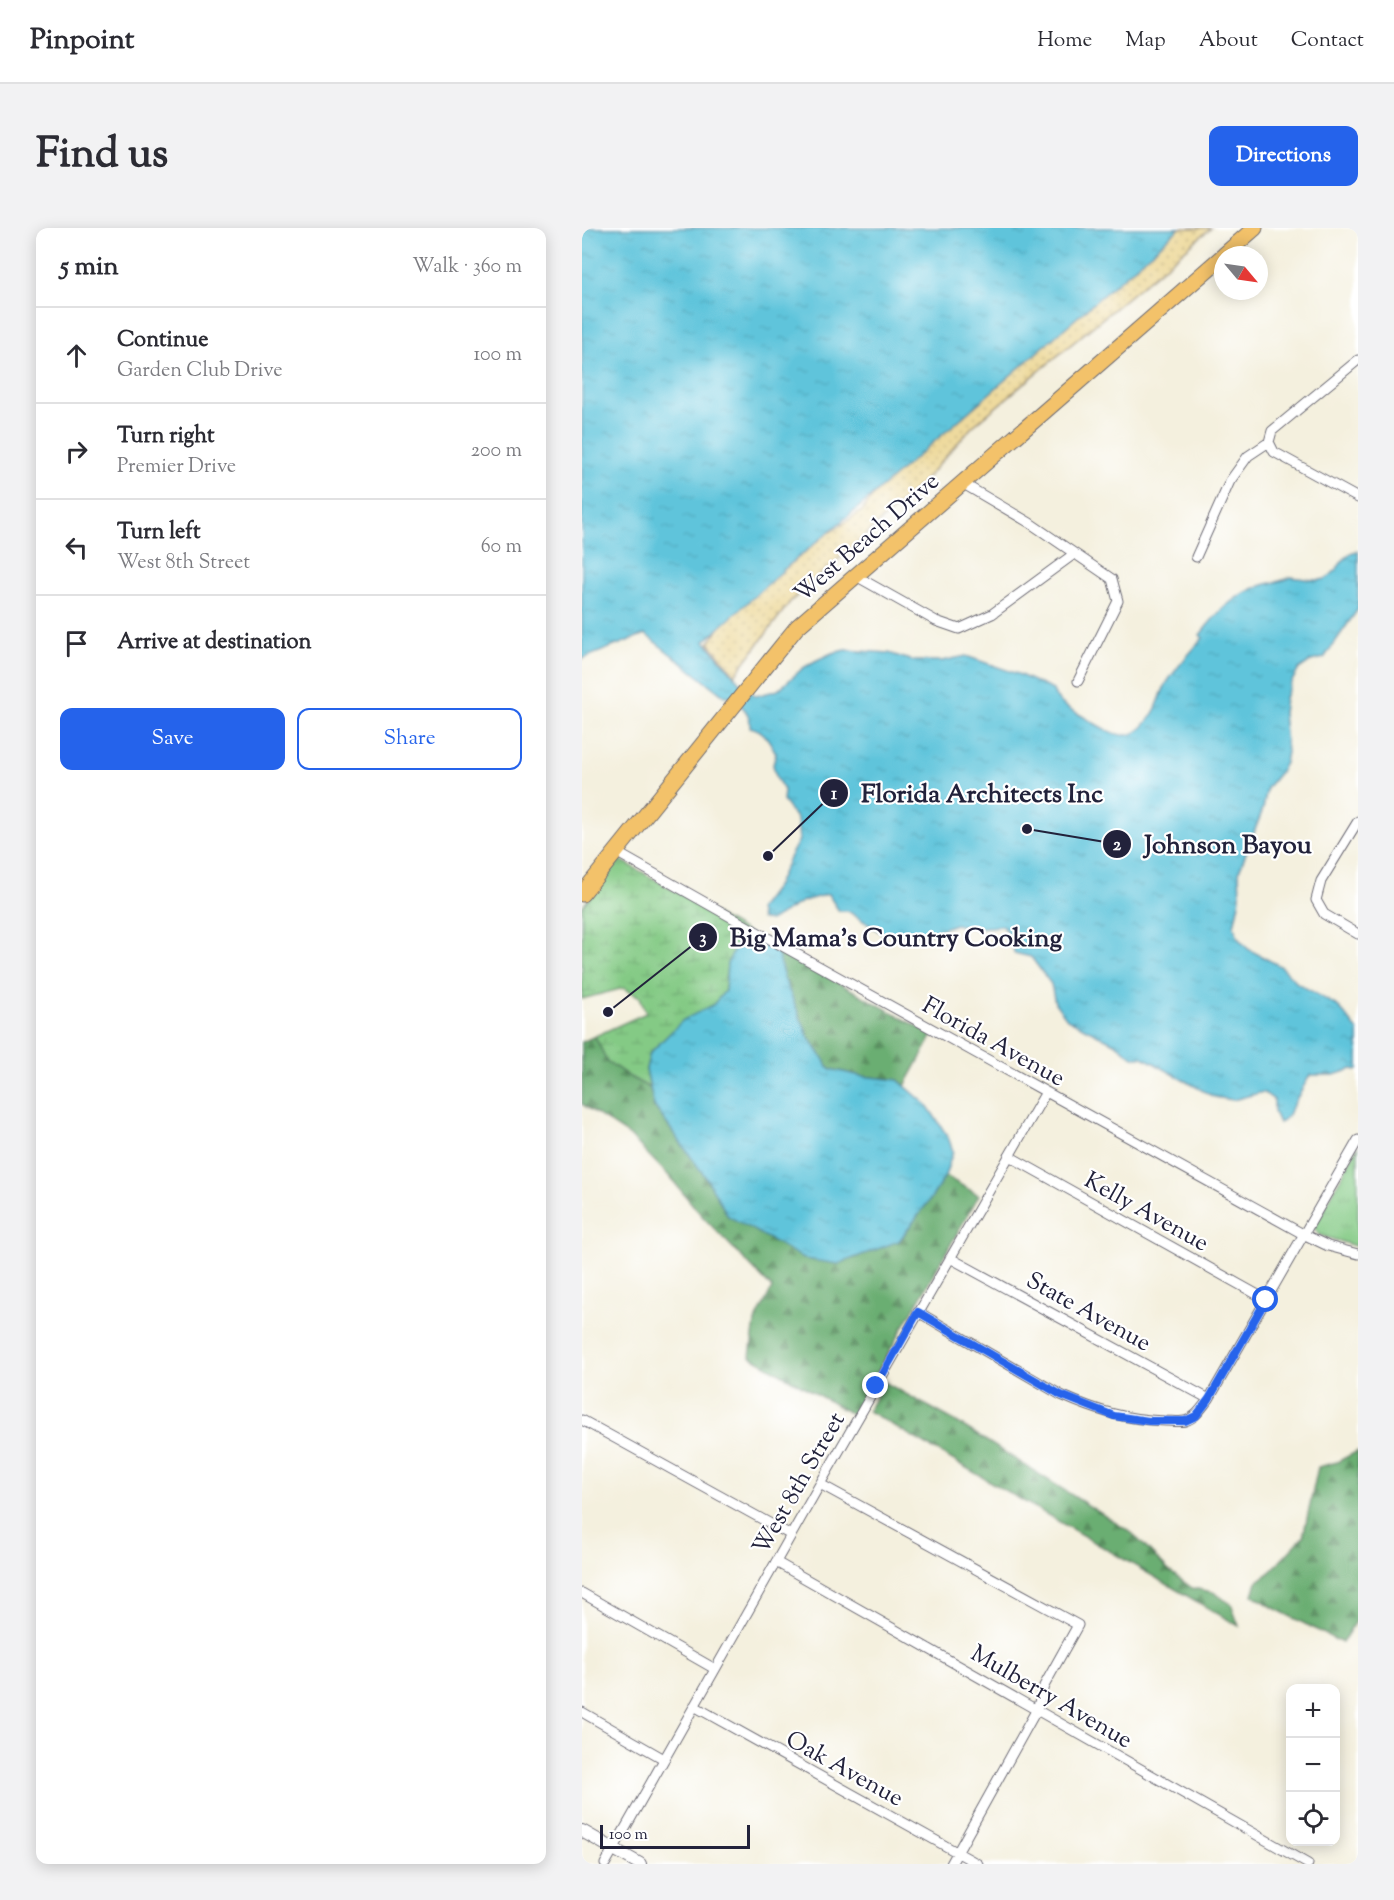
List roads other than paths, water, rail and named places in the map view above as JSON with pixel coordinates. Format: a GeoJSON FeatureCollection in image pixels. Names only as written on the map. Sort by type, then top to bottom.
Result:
{"type":"FeatureCollection","features":[{"type":"Feature","properties":{"kind":"main road","name":"West Beach Drive"},"geometry":{"type":"LineString","coordinates":[[1234,246],[1255,228]]}},
{"type":"Feature","properties":{"kind":"main road","name":"West Beach Drive"},"geometry":{"type":"LineString","coordinates":[[582,894],[794,630],[1214,263]]}},
{"type":"Feature","properties":{"kind":"street"},"geometry":{"type":"LineString","coordinates":[[1196,557],[1230,481],[1248,456],[1269,442],[1272,431],[1358,360]]}},
{"type":"Feature","properties":{"kind":"street"},"geometry":{"type":"LineString","coordinates":[[1269,442],[1274,452],[1358,498]]}},
{"type":"Feature","properties":{"kind":"street"},"geometry":{"type":"LineString","coordinates":[[962,483],[1030,524],[1112,579],[1118,601],[1078,681]]}},
{"type":"Feature","properties":{"kind":"street"},"geometry":{"type":"LineString","coordinates":[[856,576],[936,621],[959,628],[992,614],[1074,554]]}},
{"type":"Feature","properties":{"kind":"street"},"geometry":{"type":"LineString","coordinates":[[1358,821],[1355,834],[1321,880],[1316,900],[1324,914],[1358,934]]}},
{"type":"Feature","properties":{"kind":"street","name":"Florida Avenue"},"geometry":{"type":"LineString","coordinates":[[616,852],[1304,1234],[1328,1246],[1358,1254]]}},
{"type":"Feature","properties":{"kind":"street","name":"West 8th Street"},"geometry":{"type":"LineString","coordinates":[[605,1864],[918,1312],[1046,1092]]}},
{"type":"Feature","properties":{"kind":"street"},"geometry":{"type":"LineString","coordinates":[[918,1312],[1075,1401],[1114,1416],[1149,1421],[1185,1421],[1196,1416],[1209,1399],[1358,1140]]}},
{"type":"Feature","properties":{"kind":"street","name":"Kelly Avenue"},"geometry":{"type":"LineString","coordinates":[[1009,1156],[1266,1300]]}},
{"type":"Feature","properties":{"kind":"street","name":"State Avenue"},"geometry":{"type":"LineString","coordinates":[[950,1258],[1209,1399]]}},
{"type":"Feature","properties":{"kind":"street"},"geometry":{"type":"LineString","coordinates":[[582,1420],[791,1535]]}},
{"type":"Feature","properties":{"kind":"street"},"geometry":{"type":"LineString","coordinates":[[820,1484],[1078,1625],[1044,1686],[1037,1710],[951,1864]]}},
{"type":"Feature","properties":{"kind":"street","name":"Mulberry Avenue"},"geometry":{"type":"LineString","coordinates":[[776,1562],[1306,1864]]}},
{"type":"Feature","properties":{"kind":"street"},"geometry":{"type":"LineString","coordinates":[[582,1593],[715,1669]]}},
{"type":"Feature","properties":{"kind":"street","name":"Oak Avenue"},"geometry":{"type":"LineString","coordinates":[[694,1706],[978,1864]]}},
{"type":"Feature","properties":{"kind":"street"},"geometry":{"type":"LineString","coordinates":[[582,1712],[664,1760]]}},
{"type":"Feature","properties":{"kind":"street"},"geometry":{"type":"LineString","coordinates":[[582,1831],[640,1864]]}},
{"type":"Feature","properties":{"kind":"water"},"geometry":{"type":"Polygon","coordinates":[[[582,228],[1180,228],[788,566],[705,641],[740,683],[756,696],[778,690],[803,668],[832,653],[846,650],[889,653],[913,661],[942,661],[966,656],[1018,674],[1053,690],[1058,700],[1067,707],[1107,730],[1116,734],[1132,734],[1140,730],[1147,722],[1172,675],[1203,638],[1200,635],[1206,627],[1227,605],[1253,589],[1291,577],[1325,579],[1348,555],[1358,551],[1358,609],[1324,658],[1311,661],[1299,669],[1285,698],[1283,713],[1287,752],[1285,763],[1267,788],[1263,809],[1239,871],[1240,898],[1234,926],[1238,938],[1248,949],[1282,967],[1297,983],[1339,1007],[1358,1031],[1358,1070],[1352,1069],[1334,1075],[1310,1075],[1286,1118],[1279,1123],[1274,1112],[1274,1100],[1263,1092],[1233,1100],[1214,1097],[1143,1057],[1133,1057],[1116,1044],[1067,1019],[1055,1003],[1051,984],[1031,957],[1014,953],[1012,940],[1003,926],[975,928],[955,924],[927,934],[882,933],[848,911],[839,911],[828,894],[803,901],[770,921],[761,919],[759,909],[777,885],[799,840],[797,819],[783,801],[784,790],[777,779],[773,765],[776,753],[769,740],[763,733],[750,727],[747,713],[729,696],[724,696],[645,634],[582,659],[582,228]]]}},
{"type":"Feature","properties":{"kind":"water"},"geometry":{"type":"Polygon","coordinates":[[[748,933],[776,948],[784,978],[808,1036],[830,1069],[861,1076],[898,1080],[927,1105],[948,1137],[953,1151],[945,1176],[899,1241],[838,1264],[805,1259],[728,1216],[707,1179],[654,1106],[646,1069],[650,1053],[683,1020],[713,1005],[725,991],[727,964],[737,944],[748,933]]]}},
{"type":"Feature","properties":{"kind":"place","name":"Johnson Bayou"},"geometry":{"type":"Point","coordinates":[1027,829]}},
{"type":"Feature","properties":{"kind":"place","name":"Florida Architects Inc"},"geometry":{"type":"Point","coordinates":[768,856]}},
{"type":"Feature","properties":{"kind":"place","name":"Big Mama's Country Cooking"},"geometry":{"type":"Point","coordinates":[608,1012]}}]}
